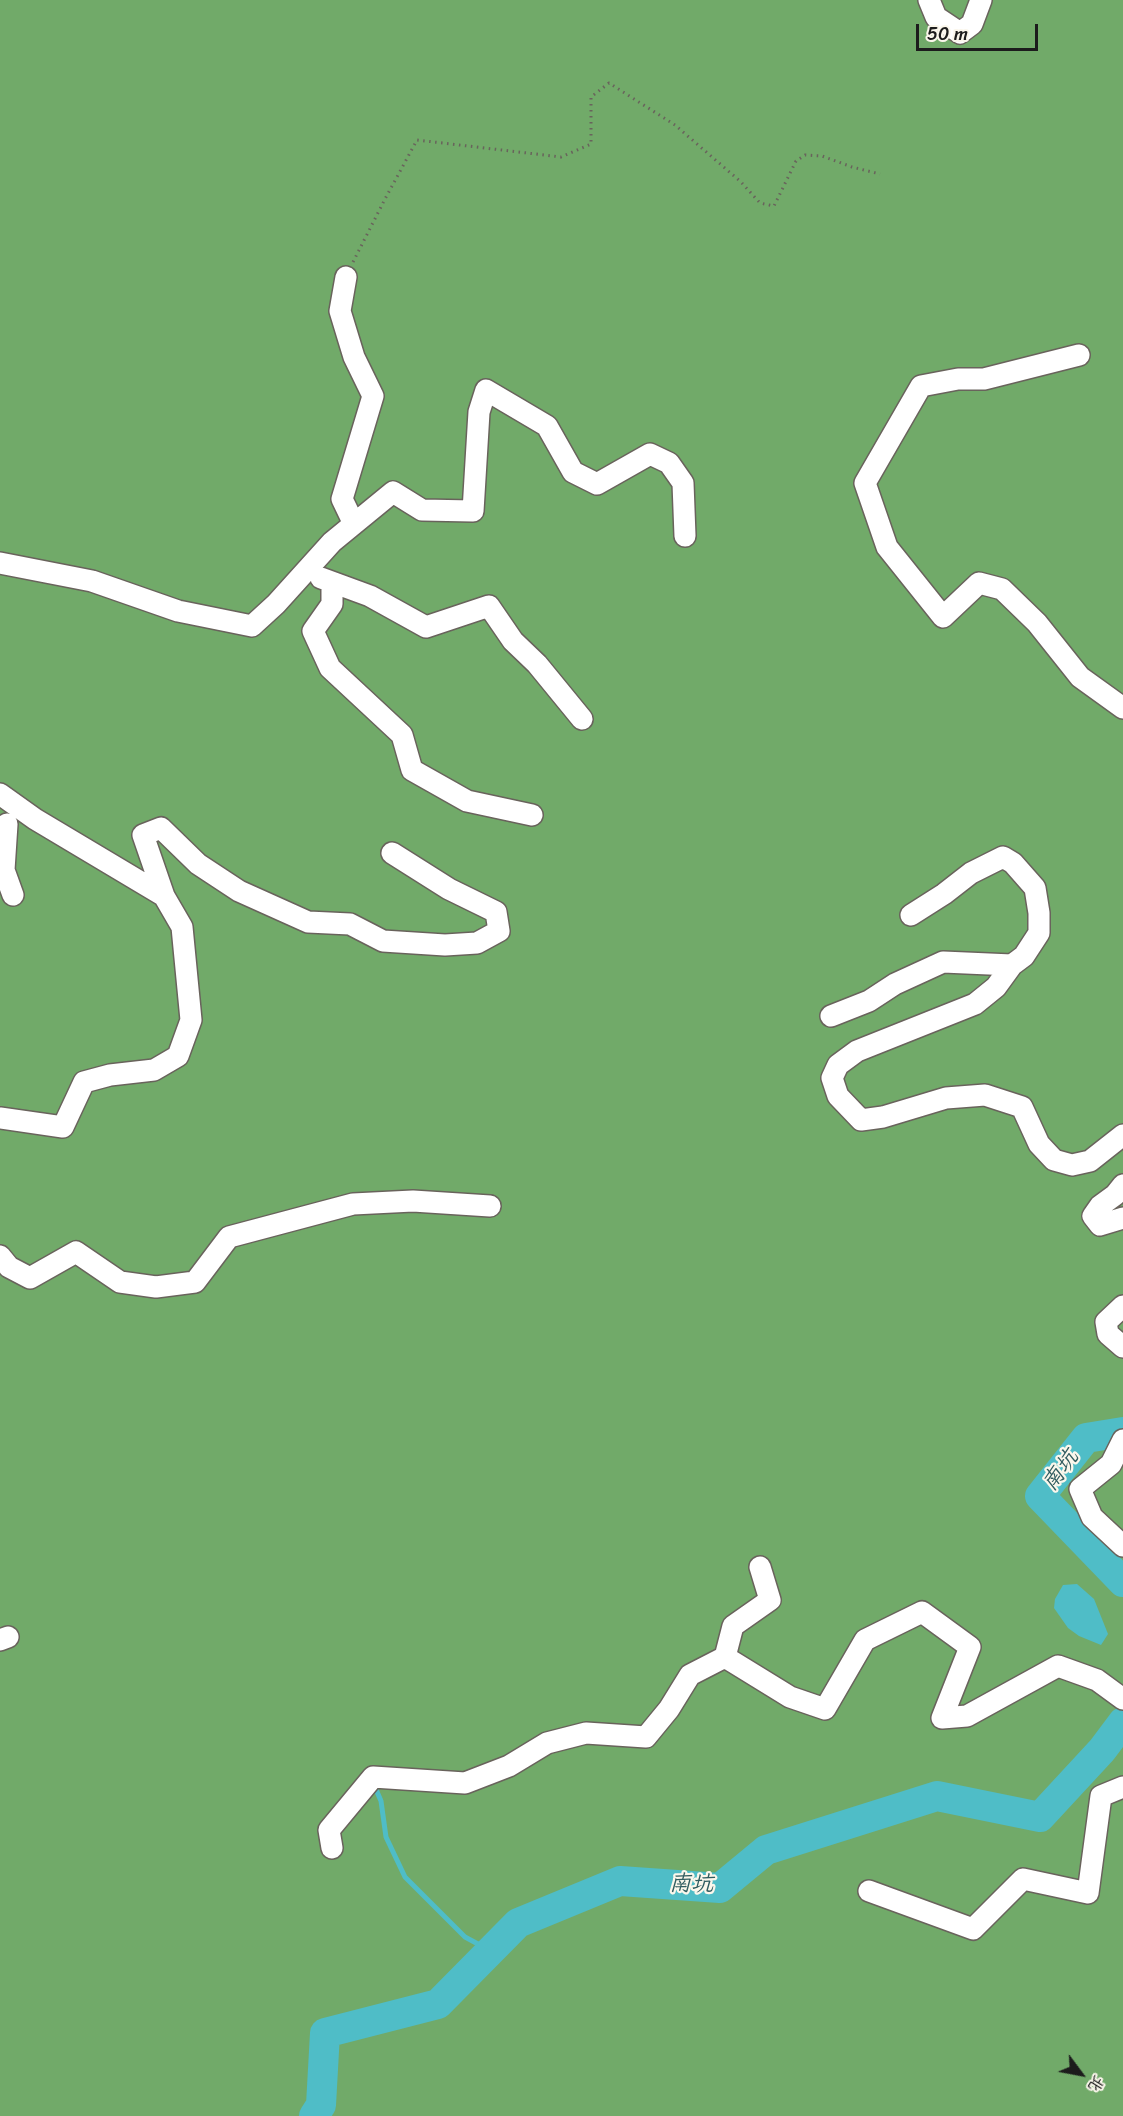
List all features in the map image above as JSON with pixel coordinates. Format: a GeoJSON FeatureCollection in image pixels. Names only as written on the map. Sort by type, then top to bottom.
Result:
{"type":"FeatureCollection","features":[{"type":"Feature","properties":{"kind":"street"},"geometry":{"type":"LineString","coordinates":[[929,0],[936,17],[960,33],[972,24],[981,0]]}},
{"type":"Feature","properties":{"kind":"street"},"geometry":{"type":"LineString","coordinates":[[346,277],[340,311],[354,357],[373,396],[342,499],[354,524]]}},
{"type":"Feature","properties":{"kind":"street"},"geometry":{"type":"LineString","coordinates":[[1079,355],[984,379],[958,378],[921,386],[865,483],[887,547],[943,617],[979,583],[1002,589],[1037,623],[1080,677],[1123,708]]}},
{"type":"Feature","properties":{"kind":"street"},"geometry":{"type":"LineString","coordinates":[[0,563],[92,581],[178,611],[252,626],[276,604],[332,542],[393,492],[422,510],[473,511],[479,412],[486,390],[547,426],[573,472],[597,484],[650,454],[669,463],[683,483],[685,536]]}},
{"type":"Feature","properties":{"kind":"street"},"geometry":{"type":"LineString","coordinates":[[306,571],[370,596],[426,627],[489,606],[513,641],[537,664],[582,719]]}},
{"type":"Feature","properties":{"kind":"street"},"geometry":{"type":"LineString","coordinates":[[332,583],[332,604],[313,631],[330,668],[402,735],[412,770],[467,801],[532,815]]}},
{"type":"Feature","properties":{"kind":"street"},"geometry":{"type":"LineString","coordinates":[[0,794],[8,822],[4,870],[13,895]]}},
{"type":"Feature","properties":{"kind":"street"},"geometry":{"type":"LineString","coordinates":[[8,822],[45,825],[164,896]]}},
{"type":"Feature","properties":{"kind":"street"},"geometry":{"type":"LineString","coordinates":[[0,1118],[63,1128],[84,1082],[110,1075],[154,1070],[178,1056],[191,1020],[182,927],[164,896],[143,834],[161,828],[198,864],[239,891],[308,922],[350,924],[383,941],[445,945],[477,943],[499,931],[496,912],[448,889],[392,853]]}},
{"type":"Feature","properties":{"kind":"street"},"geometry":{"type":"LineString","coordinates":[[911,915],[971,873],[1003,857],[1013,863],[1035,888],[1039,933],[1024,956],[1012,965],[996,987],[975,1004],[857,1051],[838,1065],[832,1078],[838,1096],[861,1120],[883,1117],[946,1098],[985,1095],[1022,1107],[1039,1144],[1054,1160],[1071,1165],[1090,1161],[1123,1135]]}},
{"type":"Feature","properties":{"kind":"street"},"geometry":{"type":"LineString","coordinates":[[831,1016],[869,1001],[895,984],[943,962],[1012,965]]}},
{"type":"Feature","properties":{"kind":"street"},"geometry":{"type":"LineString","coordinates":[[1123,1185],[1115,1195],[1100,1206],[1093,1216],[1100,1225],[1123,1218]]}},
{"type":"Feature","properties":{"kind":"street"},"geometry":{"type":"LineString","coordinates":[[0,1256],[9,1267],[30,1278],[76,1252],[120,1282],[156,1287],[195,1282],[229,1238],[354,1204],[413,1201],[490,1206]]}},
{"type":"Feature","properties":{"kind":"street"},"geometry":{"type":"LineString","coordinates":[[1123,1306],[1106,1322],[1108,1334],[1123,1347]]}},
{"type":"Feature","properties":{"kind":"street"},"geometry":{"type":"LineString","coordinates":[[1123,1440],[1115,1468],[1080,1490],[1092,1517],[1123,1546]]}},
{"type":"Feature","properties":{"kind":"street"},"geometry":{"type":"LineString","coordinates":[[332,1848],[329,1830],[373,1777],[465,1783],[509,1766],[547,1743],[586,1733],[646,1737],[669,1709],[690,1675],[725,1657],[734,1626],[770,1600],[760,1566]]}},
{"type":"Feature","properties":{"kind":"street"},"geometry":{"type":"LineString","coordinates":[[725,1657],[790,1697],[825,1709],[865,1640],[922,1612],[970,1647],[942,1718],[967,1716],[1058,1666],[1097,1680],[1123,1699]]}},
{"type":"Feature","properties":{"kind":"street"},"geometry":{"type":"LineString","coordinates":[[869,1892],[973,1929],[1023,1879],[1088,1893],[1101,1796],[1123,1787]]}},
{"type":"Feature","properties":{"kind":"path"},"geometry":{"type":"LineString","coordinates":[[346,277],[384,199],[417,140],[561,157],[591,144],[591,97],[609,83],[675,125],[741,182],[760,203],[774,206],[796,161],[805,155],[822,156],[880,174]]}},
{"type":"Feature","properties":{"kind":"green space"},"geometry":{"type":"Polygon","coordinates":[[[0,0],[1123,0],[1123,2116],[0,2116],[0,0]]]}},
{"type":"Feature","properties":{"kind":"water"},"geometry":{"type":"Polygon","coordinates":[[[1077,1584],[1094,1599],[1108,1634],[1101,1645],[1079,1636],[1068,1628],[1054,1608],[1055,1599],[1063,1585],[1077,1584]]]}},
{"type":"Feature","properties":{"kind":"waterway","name":"南坑"},"geometry":{"type":"LineString","coordinates":[[1123,1432],[1086,1438],[1040,1496],[1123,1582]]}},
{"type":"Feature","properties":{"kind":"waterway","name":"南坑"},"geometry":{"type":"LineString","coordinates":[[314,2116],[321,2105],[325,2033],[438,2004],[518,1923],[620,1881],[720,1888],[766,1850],[937,1796],[1040,1817],[1102,1750],[1123,1722]]}},
{"type":"Feature","properties":{"kind":"waterway"},"geometry":{"type":"LineString","coordinates":[[375,1787],[381,1801],[386,1837],[405,1877],[465,1937],[491,1951]]}}]}
